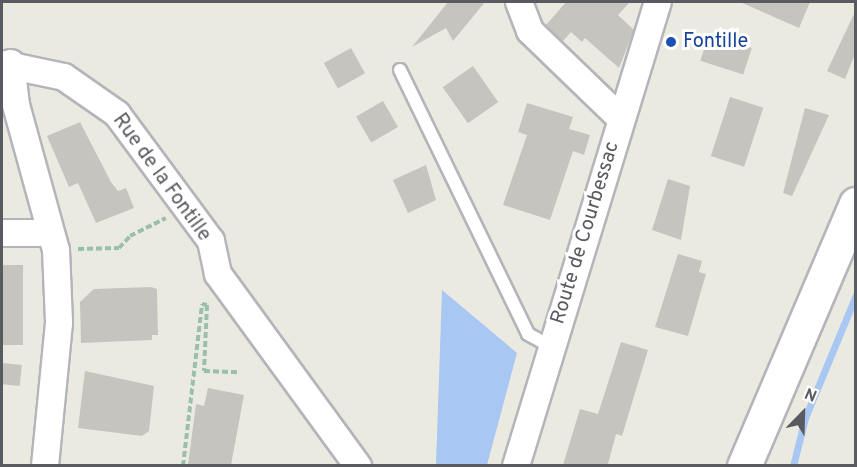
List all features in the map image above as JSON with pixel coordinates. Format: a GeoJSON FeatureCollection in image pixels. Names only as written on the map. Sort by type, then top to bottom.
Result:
{"type":"FeatureCollection","features":[{"type":"Feature","properties":{"kind":"street"},"geometry":{"type":"LineString","coordinates":[[519,2],[530,31],[621,119]]}},
{"type":"Feature","properties":{"kind":"street","name":"Route de Courbessac"},"geometry":{"type":"LineString","coordinates":[[516,465],[658,2]]}},
{"type":"Feature","properties":{"kind":"street"},"geometry":{"type":"LineString","coordinates":[[6,63],[57,241],[59,323],[45,465]]}},
{"type":"Feature","properties":{"kind":"street","name":"Rue de la Fontille"},"geometry":{"type":"LineString","coordinates":[[6,63],[64,77],[101,101],[189,208],[211,241],[218,274],[358,465]]}},
{"type":"Feature","properties":{"kind":"street"},"geometry":{"type":"LineString","coordinates":[[744,465],[855,204]]}},
{"type":"Feature","properties":{"kind":"street"},"geometry":{"type":"LineString","coordinates":[[2,232],[57,241]]}},
{"type":"Feature","properties":{"kind":"lane"},"geometry":{"type":"LineString","coordinates":[[400,70],[528,334],[551,347]]}},
{"type":"Feature","properties":{"kind":"path"},"geometry":{"type":"LineString","coordinates":[[57,241],[119,248],[130,236],[189,208]]}},
{"type":"Feature","properties":{"kind":"path"},"geometry":{"type":"LineString","coordinates":[[183,465],[202,304],[207,305],[204,371],[240,372]]}},
{"type":"Feature","properties":{"kind":"water"},"geometry":{"type":"Polygon","coordinates":[[[442,290],[517,353],[487,465],[436,465],[442,290]]]}},
{"type":"Feature","properties":{"kind":"building"},"geometry":{"type":"Polygon","coordinates":[[[448,2],[485,2],[453,41],[446,28],[412,47],[448,2]]]}},
{"type":"Feature","properties":{"kind":"building"},"geometry":{"type":"Polygon","coordinates":[[[566,2],[630,2],[618,15],[634,30],[619,68],[585,38],[582,42],[571,32],[562,42],[546,25],[566,2]]]}},
{"type":"Feature","properties":{"kind":"building"},"geometry":{"type":"Polygon","coordinates":[[[740,2],[810,2],[799,28],[740,2]]]}},
{"type":"Feature","properties":{"kind":"building"},"geometry":{"type":"Polygon","coordinates":[[[855,12],[855,54],[845,79],[827,71],[855,12]]]}},
{"type":"Feature","properties":{"kind":"building"},"geometry":{"type":"Polygon","coordinates":[[[709,34],[752,48],[743,75],[700,61],[709,34]]]}},
{"type":"Feature","properties":{"kind":"building"},"geometry":{"type":"Polygon","coordinates":[[[351,48],[365,73],[338,88],[324,63],[351,48]]]}},
{"type":"Feature","properties":{"kind":"building"},"geometry":{"type":"Polygon","coordinates":[[[473,66],[498,102],[468,123],[443,87],[473,66]]]}},
{"type":"Feature","properties":{"kind":"building"},"geometry":{"type":"Polygon","coordinates":[[[730,97],[763,108],[744,167],[711,156],[730,97]]]}},
{"type":"Feature","properties":{"kind":"building"},"geometry":{"type":"Polygon","coordinates":[[[383,101],[398,127],[371,142],[356,116],[383,101]]]}},
{"type":"Feature","properties":{"kind":"building"},"geometry":{"type":"Polygon","coordinates":[[[527,103],[573,117],[569,129],[590,135],[584,155],[573,151],[550,220],[503,205],[527,135],[518,132],[527,103]]]}},
{"type":"Feature","properties":{"kind":"building"},"geometry":{"type":"Polygon","coordinates":[[[805,108],[829,115],[792,196],[783,193],[805,108]]]}},
{"type":"Feature","properties":{"kind":"building"},"geometry":{"type":"Polygon","coordinates":[[[80,122],[111,182],[118,191],[126,188],[134,208],[96,223],[78,183],[69,187],[47,136],[80,122]]]}},
{"type":"Feature","properties":{"kind":"building"},"geometry":{"type":"Polygon","coordinates":[[[426,165],[436,200],[408,213],[393,180],[426,165]]]}},
{"type":"Feature","properties":{"kind":"building"},"geometry":{"type":"Polygon","coordinates":[[[668,179],[690,186],[681,240],[652,230],[668,179]]]}},
{"type":"Feature","properties":{"kind":"building"},"geometry":{"type":"Polygon","coordinates":[[[678,254],[702,261],[699,272],[706,274],[688,336],[655,327],[678,254]]]}},
{"type":"Feature","properties":{"kind":"building"},"geometry":{"type":"Polygon","coordinates":[[[2,265],[23,265],[23,345],[2,345],[2,265]]]}},
{"type":"Feature","properties":{"kind":"building"},"geometry":{"type":"Polygon","coordinates":[[[151,287],[157,289],[158,335],[152,335],[152,340],[81,343],[80,302],[94,289],[151,287]]]}},
{"type":"Feature","properties":{"kind":"building"},"geometry":{"type":"Polygon","coordinates":[[[621,342],[648,350],[622,436],[616,434],[608,464],[563,465],[580,409],[598,414],[621,342]]]}},
{"type":"Feature","properties":{"kind":"building"},"geometry":{"type":"Polygon","coordinates":[[[2,363],[22,365],[20,386],[2,384],[2,363]]]}},
{"type":"Feature","properties":{"kind":"building"},"geometry":{"type":"Polygon","coordinates":[[[85,371],[154,386],[149,431],[142,436],[78,428],[85,371]]]}},
{"type":"Feature","properties":{"kind":"building"},"geometry":{"type":"Polygon","coordinates":[[[208,388],[244,395],[231,465],[188,465],[196,404],[204,406],[208,388]]]}},
{"type":"Feature","properties":{"kind":"waterway"},"geometry":{"type":"LineString","coordinates":[[793,466],[805,418],[856,295]]}},
{"type":"Feature","properties":{"kind":"place","name":"Fontille"},"geometry":{"type":"Point","coordinates":[671,42]}}]}
